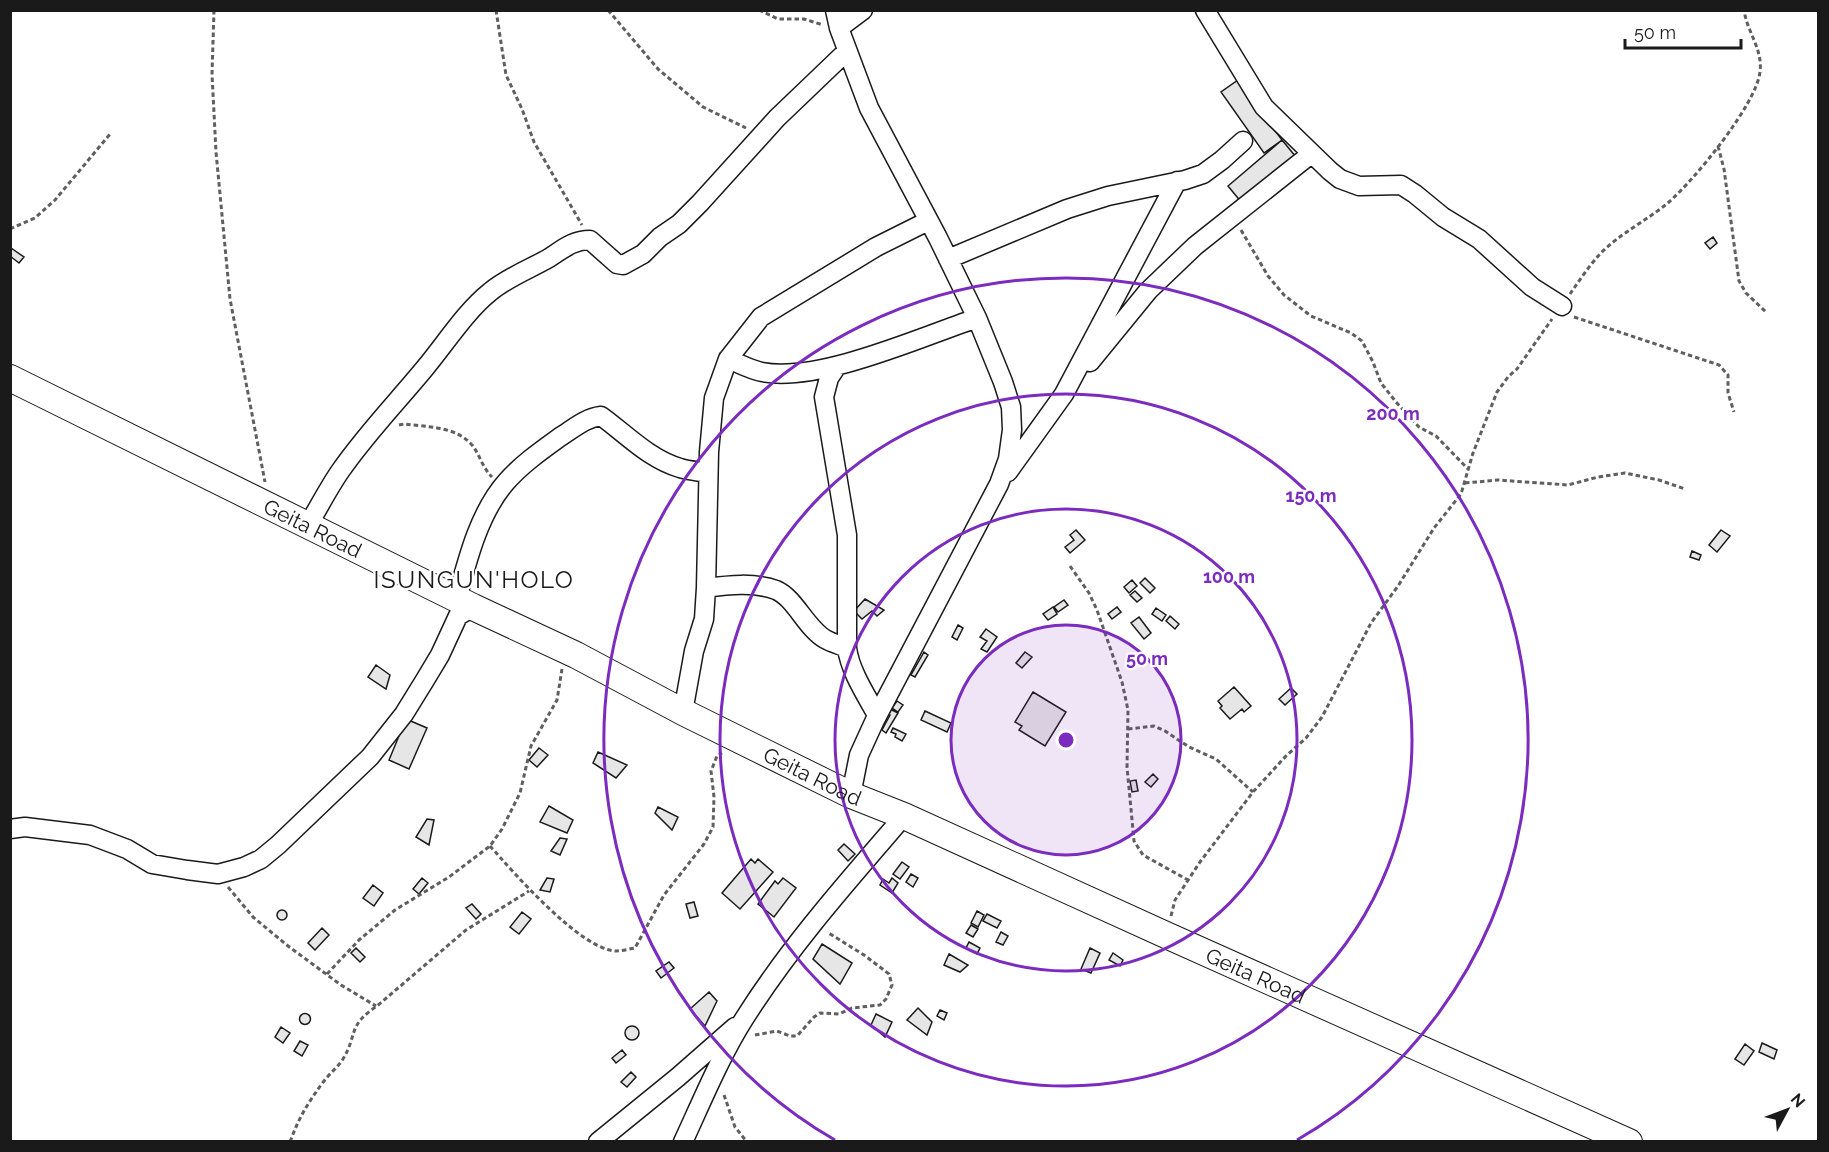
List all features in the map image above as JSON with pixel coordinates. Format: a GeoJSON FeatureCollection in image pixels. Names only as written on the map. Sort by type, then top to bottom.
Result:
{"type":"FeatureCollection","features":[{"type":"Feature","properties":{"kind":"highway","name":"Geita Road"},"geometry":{"type":"LineString","coordinates":[[10,378],[465,603],[576,655],[683,712],[850,795],[904,816],[1629,1142]]}},
{"type":"Feature","properties":{"kind":"street"},"geometry":{"type":"LineString","coordinates":[[850,795],[859,755],[878,715],[999,484],[1008,459],[1012,430],[1011,407],[976,318],[928,220],[868,108],[847,51],[837,19],[863,10]]}},
{"type":"Feature","properties":{"kind":"street"},"geometry":{"type":"LineString","coordinates":[[1205,10],[1264,107],[1340,179],[1359,186],[1401,185],[1443,217],[1479,239],[1532,287],[1562,306]]}},
{"type":"Feature","properties":{"kind":"street"},"geometry":{"type":"LineString","coordinates":[[308,525],[340,471],[370,431],[427,366],[444,341],[489,292],[573,242],[590,240],[616,264],[623,266],[631,263],[686,217],[777,118],[847,51]]}},
{"type":"Feature","properties":{"kind":"street"},"geometry":{"type":"LineString","coordinates":[[948,259],[1067,209],[1108,196],[1177,182],[1203,174],[1243,141]]}},
{"type":"Feature","properties":{"kind":"street"},"geometry":{"type":"LineString","coordinates":[[999,484],[1064,394],[1149,291],[1195,246],[1311,154]]}},
{"type":"Feature","properties":{"kind":"street"},"geometry":{"type":"LineString","coordinates":[[1064,394],[1177,182]]}},
{"type":"Feature","properties":{"kind":"street"},"geometry":{"type":"LineString","coordinates":[[683,712],[694,651],[704,619],[708,473],[714,398],[728,359],[761,317],[876,247],[928,220]]}},
{"type":"Feature","properties":{"kind":"street"},"geometry":{"type":"LineString","coordinates":[[728,359],[761,372],[793,374],[837,366],[976,318]]}},
{"type":"Feature","properties":{"kind":"street"},"geometry":{"type":"LineString","coordinates":[[837,366],[829,378],[824,397],[847,535],[847,648],[859,681],[878,715]]}},
{"type":"Feature","properties":{"kind":"street"},"geometry":{"type":"LineString","coordinates":[[10,829],[25,826],[90,835],[127,849],[152,864],[218,874],[244,867],[261,859],[370,757],[410,705],[440,655],[465,603],[472,542],[502,487],[542,450],[583,422],[600,416],[663,461],[680,468],[708,473]]}},
{"type":"Feature","properties":{"kind":"street"},"geometry":{"type":"LineString","coordinates":[[706,588],[747,585],[777,591],[790,600],[824,639],[847,648]]}},
{"type":"Feature","properties":{"kind":"street"},"geometry":{"type":"LineString","coordinates":[[683,1142],[743,1020],[813,923],[904,816]]}},
{"type":"Feature","properties":{"kind":"street"},"geometry":{"type":"LineString","coordinates":[[598,1142],[743,1020]]}},
{"type":"Feature","properties":{"kind":"path"},"geometry":{"type":"LineString","coordinates":[[214,10],[212,74],[216,152],[230,299],[270,507]]}},
{"type":"Feature","properties":{"kind":"path"},"geometry":{"type":"LineString","coordinates":[[495,10],[506,75],[534,142],[590,240]]}},
{"type":"Feature","properties":{"kind":"path"},"geometry":{"type":"LineString","coordinates":[[608,10],[658,69],[703,107],[761,136]]}},
{"type":"Feature","properties":{"kind":"path"},"geometry":{"type":"LineString","coordinates":[[759,10],[778,19],[837,19]]}},
{"type":"Feature","properties":{"kind":"path"},"geometry":{"type":"LineString","coordinates":[[1166,935],[1175,900],[1188,880],[1253,792],[1306,738],[1322,717],[1371,623],[1398,586],[1434,528],[1461,494],[1473,453],[1497,392],[1517,369],[1601,252],[1669,202],[1718,146],[1751,95],[1760,71],[1757,47],[1744,10]]}},
{"type":"Feature","properties":{"kind":"path"},"geometry":{"type":"LineString","coordinates":[[10,229],[35,218],[55,200],[111,133]]}},
{"type":"Feature","properties":{"kind":"path"},"geometry":{"type":"LineString","coordinates":[[1718,146],[1724,169],[1739,281],[1746,294],[1767,313]]}},
{"type":"Feature","properties":{"kind":"path"},"geometry":{"type":"LineString","coordinates":[[1233,216],[1268,276],[1284,295],[1311,316],[1351,333],[1362,341],[1381,383],[1396,402],[1419,427],[1437,436],[1469,470]]}},
{"type":"Feature","properties":{"kind":"path"},"geometry":{"type":"LineString","coordinates":[[1562,306],[1577,319],[1719,365],[1728,375],[1728,393],[1734,412]]}},
{"type":"Feature","properties":{"kind":"path"},"geometry":{"type":"LineString","coordinates":[[370,431],[404,424],[454,432],[472,445],[480,462],[502,487]]}},
{"type":"Feature","properties":{"kind":"path"},"geometry":{"type":"LineString","coordinates":[[1465,483],[1498,480],[1568,485],[1625,473],[1659,480],[1685,489]]}},
{"type":"Feature","properties":{"kind":"path"},"geometry":{"type":"LineString","coordinates":[[1070,566],[1093,602],[1112,648],[1128,710],[1126,767],[1134,841],[1143,855],[1188,880]]}},
{"type":"Feature","properties":{"kind":"path"},"geometry":{"type":"LineString","coordinates":[[327,974],[349,950],[386,917],[449,877],[489,846],[520,793],[531,746],[557,700],[562,668],[576,655]]}},
{"type":"Feature","properties":{"kind":"path"},"geometry":{"type":"LineString","coordinates":[[1128,729],[1154,726],[1165,731],[1189,747],[1216,759],[1253,792]]}},
{"type":"Feature","properties":{"kind":"path"},"geometry":{"type":"LineString","coordinates":[[489,846],[546,907],[600,947],[615,951],[635,948],[664,895],[704,844],[713,827],[714,797],[711,771],[717,756],[744,742]]}},
{"type":"Feature","properties":{"kind":"path"},"geometry":{"type":"LineString","coordinates":[[218,874],[253,917],[327,974],[377,1006]]}},
{"type":"Feature","properties":{"kind":"path"},"geometry":{"type":"LineString","coordinates":[[290,1142],[300,1116],[330,1073],[341,1062],[348,1049],[353,1030],[363,1016],[466,930],[530,891]]}},
{"type":"Feature","properties":{"kind":"path"},"geometry":{"type":"LineString","coordinates":[[747,1042],[755,1035],[765,1032],[777,1031],[797,1036],[820,1013],[838,1014],[852,1008],[880,1005],[886,999],[892,985],[889,974],[864,955],[813,923]]}},
{"type":"Feature","properties":{"kind":"path"},"geometry":{"type":"LineString","coordinates":[[717,1070],[735,1127],[747,1142]]}},
{"type":"Feature","properties":{"kind":"building"},"geometry":{"type":"Polygon","coordinates":[[[1238,80],[1282,140],[1264,153],[1221,92],[1238,80]]]}},
{"type":"Feature","properties":{"kind":"building"},"geometry":{"type":"Polygon","coordinates":[[[1282,140],[1296,157],[1242,203],[1228,186],[1282,140]]]}},
{"type":"Feature","properties":{"kind":"building"},"geometry":{"type":"Polygon","coordinates":[[[1713,237],[1717,243],[1710,249],[1705,243],[1713,237]]]}},
{"type":"Feature","properties":{"kind":"building"},"geometry":{"type":"Polygon","coordinates":[[[11,248],[24,257],[19,263],[10,256],[11,248]]]}},
{"type":"Feature","properties":{"kind":"building"},"geometry":{"type":"Polygon","coordinates":[[[1076,530],[1085,540],[1070,553],[1065,547],[1074,540],[1070,535],[1076,530]]]}},
{"type":"Feature","properties":{"kind":"building"},"geometry":{"type":"Polygon","coordinates":[[[1721,530],[1730,536],[1717,552],[1709,545],[1721,530]]]}},
{"type":"Feature","properties":{"kind":"building"},"geometry":{"type":"Polygon","coordinates":[[[1692,551],[1701,555],[1699,560],[1690,557],[1692,551]]]}},
{"type":"Feature","properties":{"kind":"building"},"geometry":{"type":"Polygon","coordinates":[[[1145,578],[1155,588],[1150,593],[1140,583],[1145,578]]]}},
{"type":"Feature","properties":{"kind":"building"},"geometry":{"type":"Polygon","coordinates":[[[1132,580],[1137,586],[1129,593],[1124,587],[1132,580]]]}},
{"type":"Feature","properties":{"kind":"building"},"geometry":{"type":"Polygon","coordinates":[[[1135,591],[1142,598],[1137,602],[1130,595],[1135,591]]]}},
{"type":"Feature","properties":{"kind":"building"},"geometry":{"type":"Polygon","coordinates":[[[865,599],[884,610],[877,616],[872,611],[862,619],[854,611],[865,599]]]}},
{"type":"Feature","properties":{"kind":"building"},"geometry":{"type":"Polygon","coordinates":[[[1064,600],[1068,605],[1058,612],[1054,607],[1064,600]]]}},
{"type":"Feature","properties":{"kind":"building"},"geometry":{"type":"Polygon","coordinates":[[[1053,607],[1057,614],[1048,620],[1043,614],[1053,607]]]}},
{"type":"Feature","properties":{"kind":"building"},"geometry":{"type":"Polygon","coordinates":[[[1117,607],[1121,612],[1112,619],[1108,614],[1117,607]]]}},
{"type":"Feature","properties":{"kind":"building"},"geometry":{"type":"Polygon","coordinates":[[[1156,608],[1166,615],[1162,621],[1152,614],[1156,608]]]}},
{"type":"Feature","properties":{"kind":"building"},"geometry":{"type":"Polygon","coordinates":[[[1170,616],[1179,624],[1175,629],[1166,621],[1170,616]]]}},
{"type":"Feature","properties":{"kind":"building"},"geometry":{"type":"Polygon","coordinates":[[[1139,617],[1151,633],[1144,639],[1131,623],[1139,617]]]}},
{"type":"Feature","properties":{"kind":"building"},"geometry":{"type":"Polygon","coordinates":[[[958,625],[963,628],[957,640],[952,637],[958,625]]]}},
{"type":"Feature","properties":{"kind":"building"},"geometry":{"type":"Polygon","coordinates":[[[986,629],[997,637],[987,652],[981,649],[987,641],[980,637],[986,629]]]}},
{"type":"Feature","properties":{"kind":"building"},"geometry":{"type":"Polygon","coordinates":[[[924,652],[928,655],[915,677],[911,675],[924,652]]]}},
{"type":"Feature","properties":{"kind":"building"},"geometry":{"type":"Polygon","coordinates":[[[1025,652],[1032,657],[1022,668],[1016,663],[1025,652]]]}},
{"type":"Feature","properties":{"kind":"building"},"geometry":{"type":"Polygon","coordinates":[[[376,665],[390,675],[386,689],[368,677],[376,665]]]}},
{"type":"Feature","properties":{"kind":"building"},"geometry":{"type":"Polygon","coordinates":[[[1234,687],[1251,706],[1244,712],[1242,709],[1230,719],[1220,708],[1222,706],[1218,701],[1234,687]]]}},
{"type":"Feature","properties":{"kind":"building"},"geometry":{"type":"Polygon","coordinates":[[[1291,688],[1297,694],[1285,705],[1279,699],[1291,688]]]}},
{"type":"Feature","properties":{"kind":"building"},"geometry":{"type":"Polygon","coordinates":[[[1033,692],[1066,712],[1045,746],[1019,730],[1022,726],[1015,722],[1033,692]]]}},
{"type":"Feature","properties":{"kind":"building"},"geometry":{"type":"Polygon","coordinates":[[[897,701],[903,705],[898,712],[892,708],[897,701]]]}},
{"type":"Feature","properties":{"kind":"building"},"geometry":{"type":"Polygon","coordinates":[[[890,709],[898,713],[886,733],[882,730],[890,715],[887,713],[890,709]]]}},
{"type":"Feature","properties":{"kind":"building"},"geometry":{"type":"Polygon","coordinates":[[[925,711],[951,723],[947,732],[921,720],[925,711]]]}},
{"type":"Feature","properties":{"kind":"building"},"geometry":{"type":"Polygon","coordinates":[[[406,719],[427,728],[409,769],[389,760],[406,719]]]}},
{"type":"Feature","properties":{"kind":"building"},"geometry":{"type":"Polygon","coordinates":[[[893,728],[906,734],[902,741],[891,732],[893,728]]]}},
{"type":"Feature","properties":{"kind":"building"},"geometry":{"type":"Polygon","coordinates":[[[539,748],[548,755],[537,767],[529,760],[539,748]]]}},
{"type":"Feature","properties":{"kind":"building"},"geometry":{"type":"Polygon","coordinates":[[[598,752],[627,765],[616,778],[593,763],[598,752]]]}},
{"type":"Feature","properties":{"kind":"building"},"geometry":{"type":"Polygon","coordinates":[[[1153,774],[1158,779],[1151,787],[1145,782],[1153,774]]]}},
{"type":"Feature","properties":{"kind":"building"},"geometry":{"type":"Polygon","coordinates":[[[1136,780],[1138,791],[1132,792],[1130,781],[1136,780]]]}},
{"type":"Feature","properties":{"kind":"building"},"geometry":{"type":"Polygon","coordinates":[[[549,806],[573,820],[567,833],[540,822],[549,806]]]}},
{"type":"Feature","properties":{"kind":"building"},"geometry":{"type":"Polygon","coordinates":[[[658,807],[678,817],[672,830],[655,813],[658,807]]]}},
{"type":"Feature","properties":{"kind":"building"},"geometry":{"type":"Polygon","coordinates":[[[427,819],[434,820],[429,845],[416,837],[427,819]]]}},
{"type":"Feature","properties":{"kind":"building"},"geometry":{"type":"Polygon","coordinates":[[[560,838],[567,839],[560,855],[551,851],[560,838]]]}},
{"type":"Feature","properties":{"kind":"building"},"geometry":{"type":"Polygon","coordinates":[[[844,844],[855,854],[848,861],[838,850],[844,844]]]}},
{"type":"Feature","properties":{"kind":"building"},"geometry":{"type":"Polygon","coordinates":[[[751,859],[755,863],[758,859],[773,872],[740,909],[722,893],[751,859]]]}},
{"type":"Feature","properties":{"kind":"building"},"geometry":{"type":"Polygon","coordinates":[[[902,862],[909,867],[900,879],[893,874],[902,862]]]}},
{"type":"Feature","properties":{"kind":"building"},"geometry":{"type":"Polygon","coordinates":[[[911,874],[918,878],[913,887],[906,882],[911,874]]]}},
{"type":"Feature","properties":{"kind":"building"},"geometry":{"type":"Polygon","coordinates":[[[422,878],[428,883],[419,894],[413,889],[422,878]]]}},
{"type":"Feature","properties":{"kind":"building"},"geometry":{"type":"Polygon","coordinates":[[[547,878],[554,879],[550,892],[540,890],[547,878]]]}},
{"type":"Feature","properties":{"kind":"building"},"geometry":{"type":"Polygon","coordinates":[[[783,878],[796,888],[774,917],[758,904],[775,881],[778,884],[783,878]]]}},
{"type":"Feature","properties":{"kind":"building"},"geometry":{"type":"Polygon","coordinates":[[[892,878],[898,883],[892,893],[880,885],[883,879],[889,883],[892,878]]]}},
{"type":"Feature","properties":{"kind":"building"},"geometry":{"type":"Polygon","coordinates":[[[373,885],[383,893],[374,906],[363,898],[373,885]]]}},
{"type":"Feature","properties":{"kind":"building"},"geometry":{"type":"Polygon","coordinates":[[[694,902],[698,916],[690,918],[686,904],[694,902]]]}},
{"type":"Feature","properties":{"kind":"building"},"geometry":{"type":"Polygon","coordinates":[[[472,904],[481,914],[476,919],[466,908],[472,904]]]}},
{"type":"Feature","properties":{"kind":"building"},"geometry":{"type":"Polygon","coordinates":[[[282,910],[286,911],[286,919],[282,920],[278,919],[277,915],[278,911],[282,910]]]}},
{"type":"Feature","properties":{"kind":"building"},"geometry":{"type":"Polygon","coordinates":[[[977,911],[984,915],[978,927],[971,923],[977,911]]]}},
{"type":"Feature","properties":{"kind":"building"},"geometry":{"type":"Polygon","coordinates":[[[522,912],[531,919],[519,934],[510,927],[522,912]]]}},
{"type":"Feature","properties":{"kind":"building"},"geometry":{"type":"Polygon","coordinates":[[[987,914],[1001,921],[997,928],[983,921],[987,914]]]}},
{"type":"Feature","properties":{"kind":"building"},"geometry":{"type":"Polygon","coordinates":[[[971,925],[978,929],[973,937],[966,933],[971,925]]]}},
{"type":"Feature","properties":{"kind":"building"},"geometry":{"type":"Polygon","coordinates":[[[322,928],[329,935],[315,950],[308,943],[322,928]]]}},
{"type":"Feature","properties":{"kind":"building"},"geometry":{"type":"Polygon","coordinates":[[[1001,932],[1008,936],[1003,945],[996,942],[1001,932]]]}},
{"type":"Feature","properties":{"kind":"building"},"geometry":{"type":"Polygon","coordinates":[[[969,942],[980,948],[977,954],[966,948],[969,942]]]}},
{"type":"Feature","properties":{"kind":"building"},"geometry":{"type":"Polygon","coordinates":[[[822,944],[852,963],[840,984],[813,959],[822,944]]]}},
{"type":"Feature","properties":{"kind":"building"},"geometry":{"type":"Polygon","coordinates":[[[356,948],[365,957],[360,962],[351,953],[356,948]]]}},
{"type":"Feature","properties":{"kind":"building"},"geometry":{"type":"Polygon","coordinates":[[[1090,948],[1100,953],[1091,973],[1081,969],[1090,948]]]}},
{"type":"Feature","properties":{"kind":"building"},"geometry":{"type":"Polygon","coordinates":[[[1113,953],[1123,960],[1120,966],[1109,960],[1113,953]]]}},
{"type":"Feature","properties":{"kind":"building"},"geometry":{"type":"Polygon","coordinates":[[[949,954],[968,965],[960,972],[944,965],[949,954]]]}},
{"type":"Feature","properties":{"kind":"building"},"geometry":{"type":"Polygon","coordinates":[[[669,962],[674,968],[661,978],[656,971],[669,962]]]}},
{"type":"Feature","properties":{"kind":"building"},"geometry":{"type":"Polygon","coordinates":[[[709,992],[717,1001],[705,1026],[690,1009],[709,992]]]}},
{"type":"Feature","properties":{"kind":"building"},"geometry":{"type":"Polygon","coordinates":[[[918,1008],[932,1022],[927,1035],[907,1020],[918,1008]]]}},
{"type":"Feature","properties":{"kind":"building"},"geometry":{"type":"Polygon","coordinates":[[[940,1010],[947,1013],[944,1020],[937,1016],[940,1010]]]}},
{"type":"Feature","properties":{"kind":"building"},"geometry":{"type":"Polygon","coordinates":[[[305,1014],[309,1015],[309,1023],[305,1024],[301,1023],[300,1019],[301,1015],[305,1014]]]}},
{"type":"Feature","properties":{"kind":"building"},"geometry":{"type":"Polygon","coordinates":[[[876,1014],[892,1022],[885,1037],[871,1025],[876,1014]]]}},
{"type":"Feature","properties":{"kind":"building"},"geometry":{"type":"Polygon","coordinates":[[[632,1026],[637,1028],[639,1033],[637,1038],[632,1040],[627,1038],[625,1033],[627,1028],[632,1026]]]}},
{"type":"Feature","properties":{"kind":"building"},"geometry":{"type":"Polygon","coordinates":[[[281,1027],[290,1033],[283,1043],[275,1037],[281,1027]]]}},
{"type":"Feature","properties":{"kind":"building"},"geometry":{"type":"Polygon","coordinates":[[[300,1041],[308,1045],[302,1056],[294,1051],[300,1041]]]}},
{"type":"Feature","properties":{"kind":"building"},"geometry":{"type":"Polygon","coordinates":[[[1762,1043],[1777,1050],[1774,1059],[1759,1052],[1762,1043]]]}},
{"type":"Feature","properties":{"kind":"building"},"geometry":{"type":"Polygon","coordinates":[[[1745,1044],[1754,1051],[1744,1065],[1735,1059],[1745,1044]]]}},
{"type":"Feature","properties":{"kind":"building"},"geometry":{"type":"Polygon","coordinates":[[[622,1050],[626,1055],[616,1063],[612,1058],[622,1050]]]}},
{"type":"Feature","properties":{"kind":"building"},"geometry":{"type":"Polygon","coordinates":[[[631,1072],[636,1077],[627,1087],[621,1082],[631,1072]]]}},
{"type":"Feature","properties":{"kind":"district","name":"ISUNGUN'HOLO"},"geometry":{"type":"Point","coordinates":[474,579]}}]}
